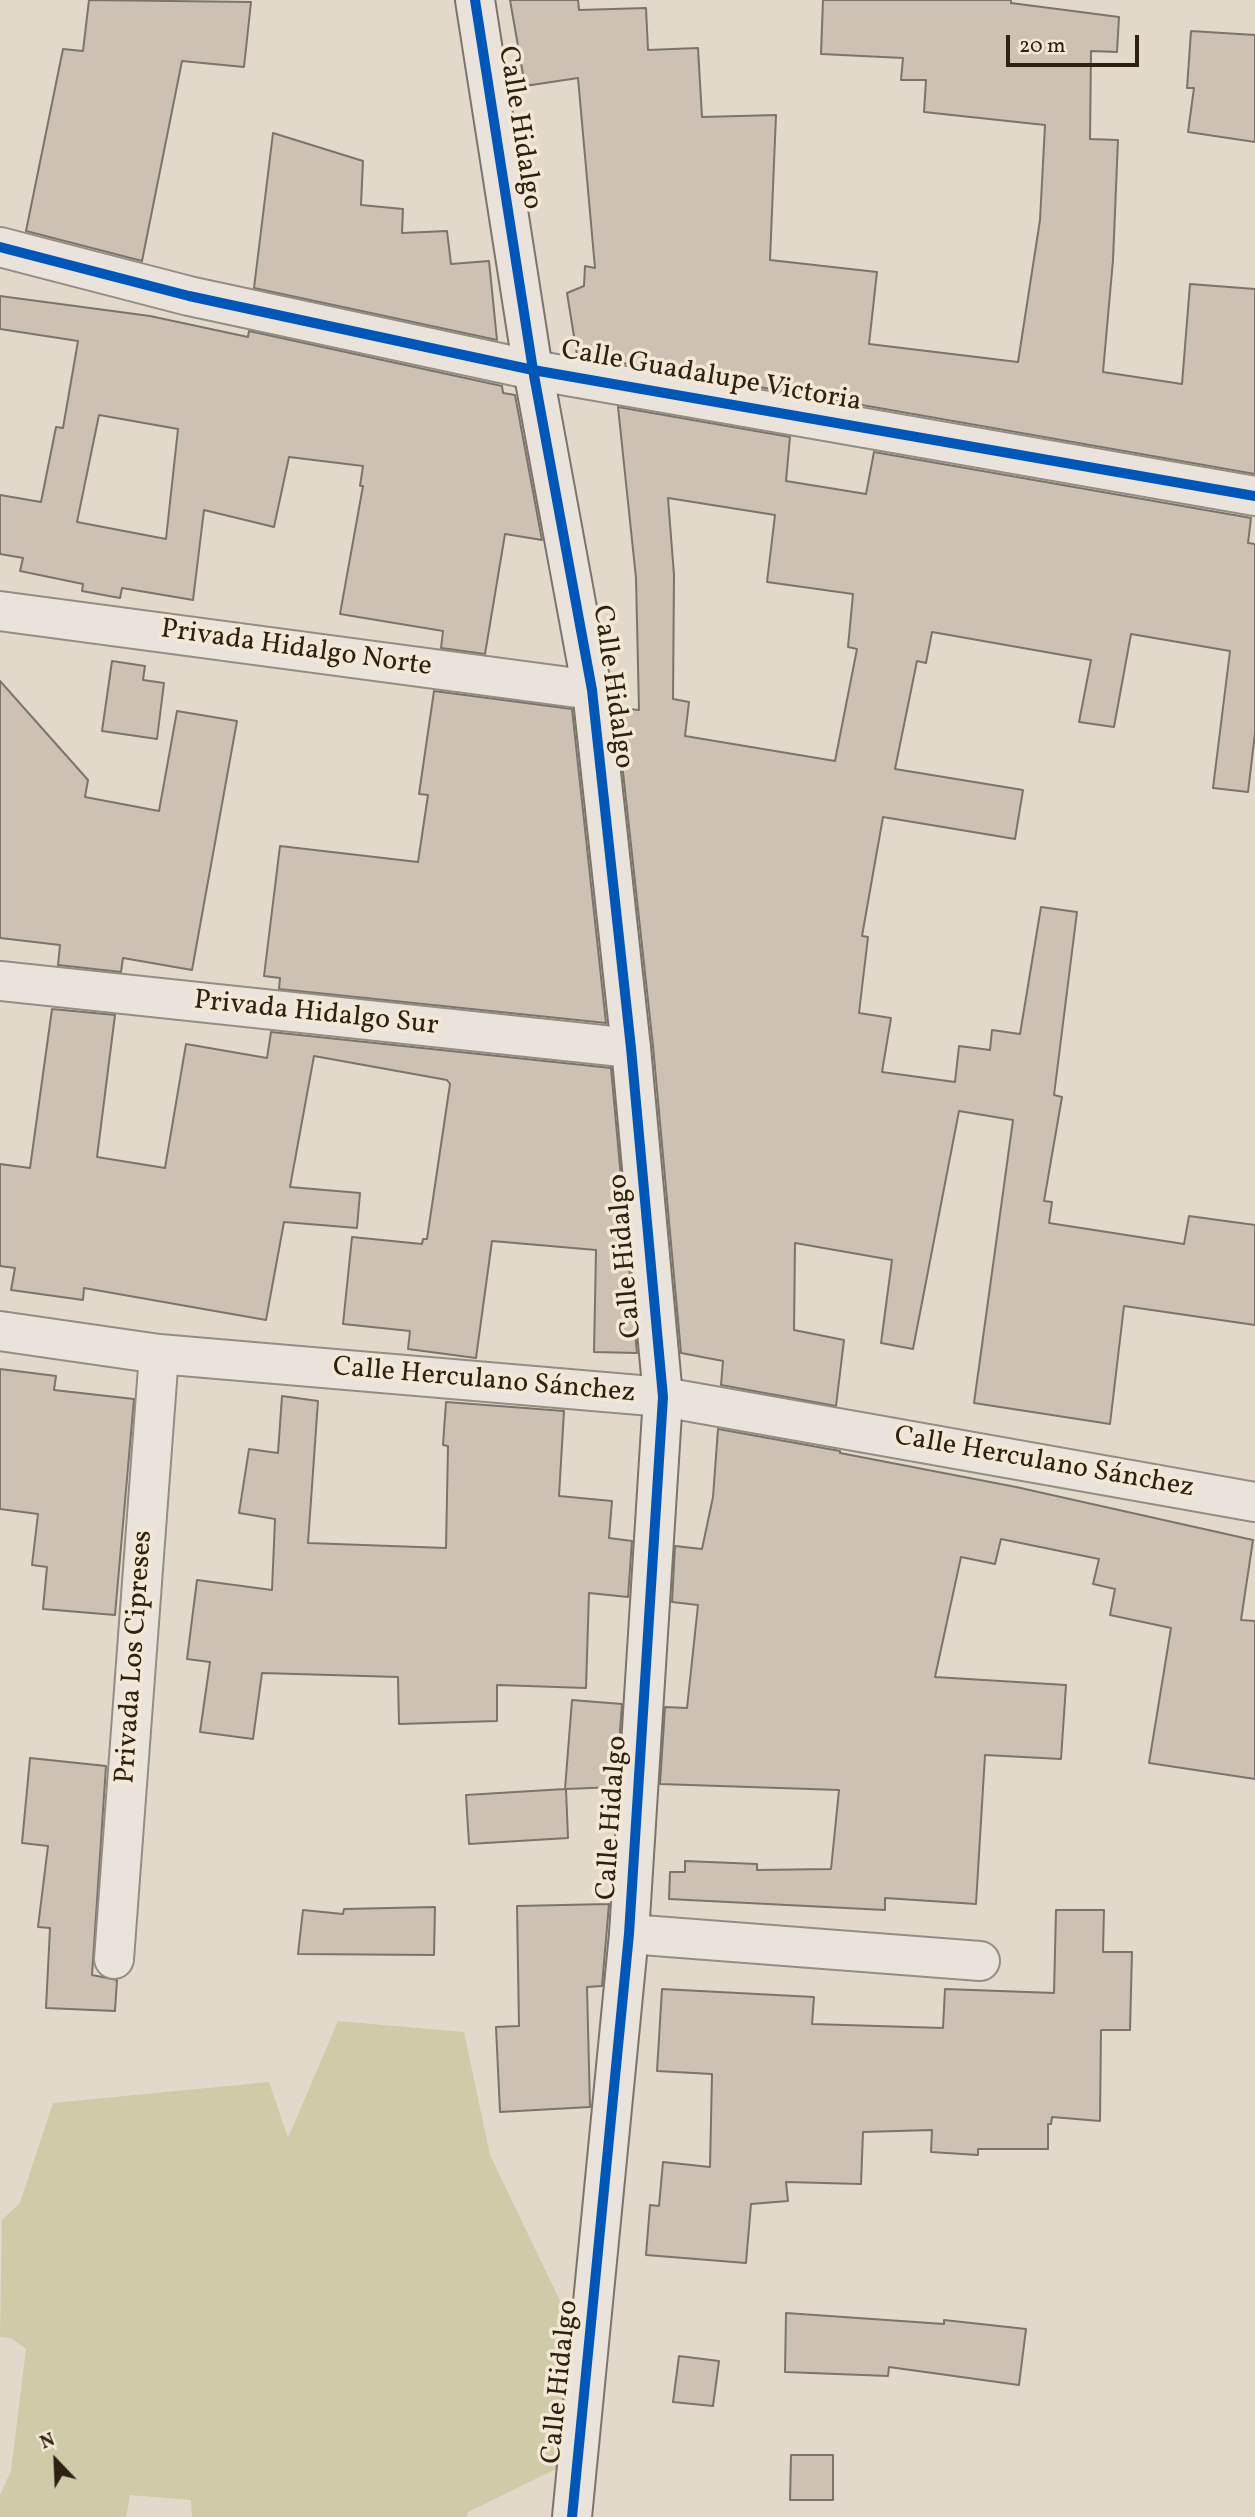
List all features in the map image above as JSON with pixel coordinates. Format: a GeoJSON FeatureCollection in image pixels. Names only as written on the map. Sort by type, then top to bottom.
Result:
{"type":"FeatureCollection","features":[{"type":"Feature","properties":{"kind":"street","name":"Calle Hidalgo"},"geometry":{"type":"LineString","coordinates":[[475,0],[533,370],[592,690],[631,1048],[663,1397],[629,1934],[572,2517]]}},
{"type":"Feature","properties":{"kind":"street","name":"Calle Guadalupe Victoria"},"geometry":{"type":"LineString","coordinates":[[0,247],[189,296],[533,370],[1255,496]]}},
{"type":"Feature","properties":{"kind":"street","name":"Privada Hidalgo Norte"},"geometry":{"type":"LineString","coordinates":[[0,611],[592,690]]}},
{"type":"Feature","properties":{"kind":"street","name":"Privada Hidalgo Sur"},"geometry":{"type":"LineString","coordinates":[[0,981],[631,1048]]}},
{"type":"Feature","properties":{"kind":"street","name":"Calle Herculano Sánchez"},"geometry":{"type":"LineString","coordinates":[[0,1331],[159,1354],[663,1397],[1255,1502]]}},
{"type":"Feature","properties":{"kind":"street","name":"Privada Los Cipreses"},"geometry":{"type":"LineString","coordinates":[[114,1959],[159,1354]]}},
{"type":"Feature","properties":{"kind":"street"},"geometry":{"type":"LineString","coordinates":[[629,1934],[980,1961]]}},
{"type":"Feature","properties":{"kind":"shaded area"},"geometry":{"type":"Polygon","coordinates":[[[338,2021],[464,2032],[490,2155],[574,2330],[562,2466],[468,2512],[466,2517],[192,2517],[191,2500],[130,2495],[126,2517],[0,2517],[0,2495],[11,2471],[26,2349],[11,2338],[0,2337],[2,2220],[20,2203],[53,2103],[269,2082],[288,2138],[338,2021]]]}},
{"type":"Feature","properties":{"kind":"building"},"geometry":{"type":"Polygon","coordinates":[[[89,0],[251,2],[244,67],[182,61],[142,261],[26,231],[63,49],[83,51],[89,0]]]}},
{"type":"Feature","properties":{"kind":"building"},"geometry":{"type":"Polygon","coordinates":[[[510,0],[578,0],[579,10],[646,8],[648,50],[698,48],[702,117],[776,115],[770,260],[877,272],[869,344],[1018,362],[1040,220],[1045,125],[924,112],[926,80],[901,80],[903,58],[821,54],[823,0],[1011,0],[1011,3],[1119,17],[1117,52],[1091,51],[1090,139],[1118,140],[1113,260],[1103,372],[1182,384],[1190,284],[1255,289],[1255,474],[577,355],[567,293],[584,286],[585,266],[595,268],[578,78],[525,86],[510,0]]]}},
{"type":"Feature","properties":{"kind":"building"},"geometry":{"type":"Polygon","coordinates":[[[1191,31],[1255,35],[1255,142],[1188,132],[1194,88],[1187,88],[1191,31]]]}},
{"type":"Feature","properties":{"kind":"building"},"geometry":{"type":"Polygon","coordinates":[[[273,133],[363,161],[361,205],[403,209],[402,233],[447,231],[451,264],[489,261],[497,340],[254,288],[273,133]]]}},
{"type":"Feature","properties":{"kind":"building"},"geometry":{"type":"Polygon","coordinates":[[[0,296],[150,316],[248,337],[249,331],[502,386],[503,393],[515,395],[542,540],[505,534],[485,654],[441,648],[443,631],[340,614],[363,486],[360,486],[363,466],[289,457],[274,527],[204,510],[193,600],[122,588],[120,598],[82,591],[83,584],[20,571],[23,558],[0,554],[0,495],[41,502],[56,427],[63,428],[78,341],[0,329],[0,296]],[[99,415],[77,522],[166,539],[178,429],[99,415]]]}},
{"type":"Feature","properties":{"kind":"building"},"geometry":{"type":"Polygon","coordinates":[[[618,407],[790,437],[786,481],[866,494],[874,452],[1251,518],[1248,543],[1255,544],[1255,733],[1248,792],[1213,788],[1230,651],[1131,634],[1114,727],[1079,722],[1091,660],[932,632],[926,663],[917,661],[895,769],[1023,790],[1015,839],[883,817],[862,936],[868,937],[859,1013],[891,1018],[882,1072],[955,1082],[959,1046],[990,1050],[992,1030],[1020,1034],[1041,907],[1077,912],[1054,1095],[1062,1097],[1044,1201],[1052,1202],[1049,1223],[1184,1244],[1189,1216],[1255,1225],[1255,1325],[1124,1306],[1110,1424],[974,1403],[1013,1120],[959,1111],[913,1349],[881,1343],[892,1260],[795,1243],[794,1330],[844,1340],[836,1406],[721,1385],[723,1361],[681,1353],[653,1046],[616,708],[639,710],[636,578],[618,407]],[[668,498],[674,575],[673,699],[689,702],[685,736],[835,761],[857,649],[848,647],[853,594],[767,582],[775,515],[668,498]]]}},
{"type":"Feature","properties":{"kind":"building"},"geometry":{"type":"Polygon","coordinates":[[[112,661],[145,666],[143,680],[164,683],[157,739],[102,731],[112,661]]]}},
{"type":"Feature","properties":{"kind":"building"},"geometry":{"type":"Polygon","coordinates":[[[0,681],[88,780],[85,797],[159,811],[177,711],[237,721],[192,970],[123,958],[121,972],[58,965],[60,945],[0,938],[0,681]]]}},
{"type":"Feature","properties":{"kind":"building"},"geometry":{"type":"Polygon","coordinates":[[[434,691],[572,709],[606,1023],[279,989],[280,978],[264,976],[280,846],[418,862],[428,795],[419,794],[434,691]]]}},
{"type":"Feature","properties":{"kind":"building"},"geometry":{"type":"Polygon","coordinates":[[[52,1009],[115,1015],[97,1157],[165,1168],[186,1044],[267,1058],[271,1032],[611,1068],[637,1353],[594,1352],[596,1250],[492,1241],[476,1358],[408,1349],[410,1331],[343,1324],[352,1237],[422,1244],[423,1239],[427,1239],[450,1084],[447,1080],[314,1056],[290,1187],[360,1193],[357,1228],[284,1222],[266,1320],[84,1288],[83,1300],[11,1290],[15,1268],[0,1266],[0,1164],[30,1168],[52,1009]]]}},
{"type":"Feature","properties":{"kind":"building"},"geometry":{"type":"Polygon","coordinates":[[[0,1369],[56,1376],[54,1390],[134,1399],[115,1615],[43,1609],[47,1567],[32,1565],[38,1514],[0,1509],[0,1369]]]}},
{"type":"Feature","properties":{"kind":"building"},"geometry":{"type":"Polygon","coordinates":[[[282,1396],[318,1401],[308,1543],[446,1548],[448,1446],[443,1445],[446,1402],[564,1411],[559,1496],[612,1501],[609,1538],[632,1541],[628,1597],[589,1593],[586,1688],[497,1685],[497,1721],[399,1724],[398,1677],[262,1673],[253,1739],[200,1732],[210,1662],[187,1659],[197,1580],[272,1590],[275,1519],[239,1513],[249,1449],[278,1453],[282,1396]]]}},
{"type":"Feature","properties":{"kind":"building"},"geometry":{"type":"Polygon","coordinates":[[[718,1429],[1016,1487],[1253,1540],[1241,1620],[1255,1621],[1255,1779],[1149,1763],[1171,1628],[1110,1615],[1115,1589],[1093,1584],[1099,1559],[1001,1539],[995,1564],[961,1557],[935,1677],[1066,1685],[1061,1759],[985,1755],[976,1904],[885,1898],[885,1910],[669,1899],[670,1872],[685,1872],[685,1861],[757,1864],[757,1870],[831,1869],[839,1790],[660,1784],[665,1707],[687,1708],[698,1605],[672,1602],[675,1546],[702,1549],[713,1497],[718,1429]]]}},
{"type":"Feature","properties":{"kind":"building"},"geometry":{"type":"Polygon","coordinates":[[[572,1700],[622,1704],[616,1787],[566,1789],[568,1838],[469,1844],[466,1795],[565,1789],[572,1700]]]}},
{"type":"Feature","properties":{"kind":"building"},"geometry":{"type":"Polygon","coordinates":[[[30,1758],[106,1766],[92,1975],[117,1980],[115,2011],[46,2008],[50,1928],[38,1927],[48,1846],[22,1843],[30,1758]]]}},
{"type":"Feature","properties":{"kind":"building"},"geometry":{"type":"Polygon","coordinates":[[[609,1904],[602,1986],[587,1987],[590,2107],[500,2112],[496,2027],[519,2026],[517,1906],[609,1904]]]}},
{"type":"Feature","properties":{"kind":"building"},"geometry":{"type":"Polygon","coordinates":[[[435,1907],[434,1955],[298,1954],[303,1910],[343,1914],[344,1909],[435,1907]]]}},
{"type":"Feature","properties":{"kind":"building"},"geometry":{"type":"Polygon","coordinates":[[[1056,1910],[1104,1910],[1103,1952],[1132,1952],[1130,2030],[1101,2030],[1100,2121],[1052,2117],[1051,2124],[1048,2124],[1048,2149],[978,2149],[978,2155],[931,2152],[932,2130],[863,2132],[861,2184],[786,2182],[788,2201],[751,2204],[746,2263],[646,2255],[650,2205],[659,2206],[663,2162],[710,2167],[712,2074],[657,2071],[662,1989],[814,1997],[812,2024],[943,2028],[945,1989],[1054,1993],[1056,1910]]]}},
{"type":"Feature","properties":{"kind":"building"},"geometry":{"type":"Polygon","coordinates":[[[786,2313],[944,2324],[944,2320],[1026,2329],[1019,2385],[889,2367],[888,2376],[785,2372],[786,2313]]]}},
{"type":"Feature","properties":{"kind":"building"},"geometry":{"type":"Polygon","coordinates":[[[679,2356],[719,2361],[713,2406],[673,2402],[679,2356]]]}},
{"type":"Feature","properties":{"kind":"building"},"geometry":{"type":"Polygon","coordinates":[[[791,2455],[833,2455],[833,2500],[790,2500],[791,2455]]]}},
{"type":"Feature","properties":{"kind":"cycle path"},"geometry":{"type":"LineString","coordinates":[[475,0],[533,370],[592,690],[631,1048],[663,1397],[629,1934],[572,2517]]}},
{"type":"Feature","properties":{"kind":"cycle path"},"geometry":{"type":"LineString","coordinates":[[0,247],[189,296],[533,370],[1255,496]]}}]}
